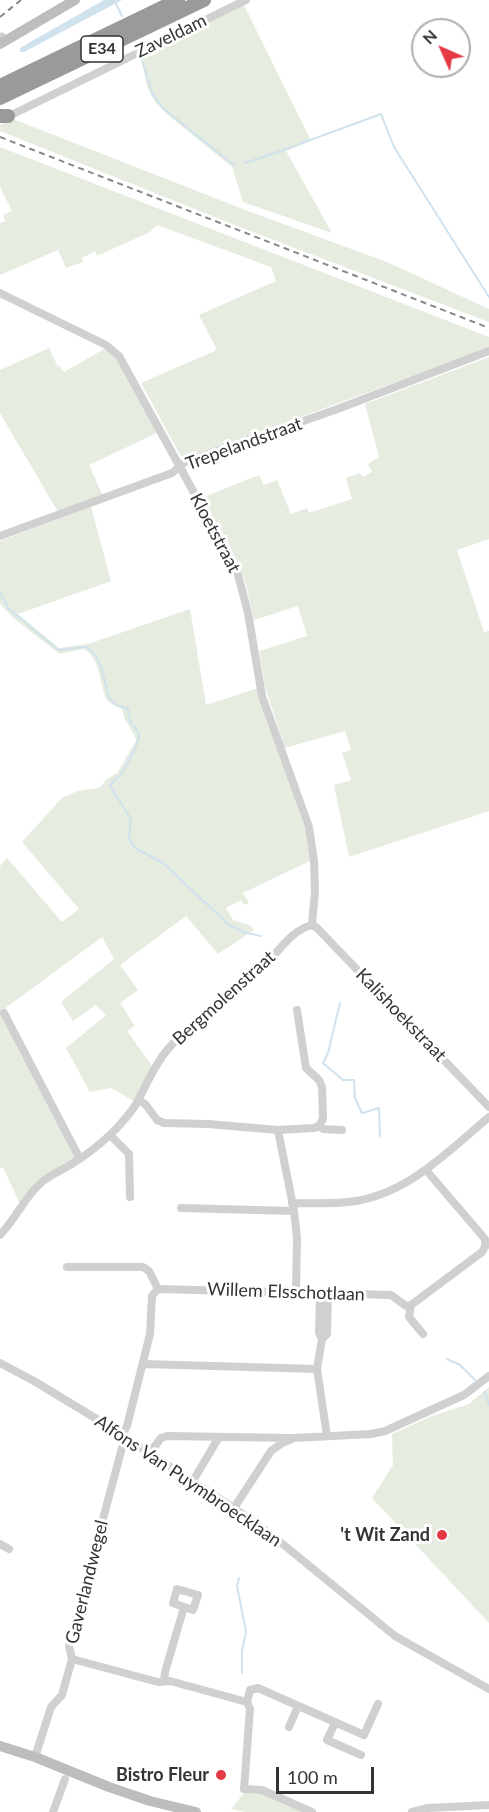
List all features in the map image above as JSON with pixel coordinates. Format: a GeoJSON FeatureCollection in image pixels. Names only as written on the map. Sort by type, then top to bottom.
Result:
{"type":"FeatureCollection","features":[{"type":"Feature","properties":{"kind":"highway","name":"E34"},"geometry":{"type":"LineString","coordinates":[[0,86],[178,0]]}},
{"type":"Feature","properties":{"kind":"highway","name":"E34"},"geometry":{"type":"LineString","coordinates":[[0,98],[204,0]]}},
{"type":"Feature","properties":{"kind":"main road"},"geometry":{"type":"LineString","coordinates":[[0,39],[63,0]]}},
{"type":"Feature","properties":{"kind":"main road"},"geometry":{"type":"LineString","coordinates":[[0,39],[75,0]]}},
{"type":"Feature","properties":{"kind":"main road"},"geometry":{"type":"LineString","coordinates":[[0,1746],[140,1797],[196,1812]]}},
{"type":"Feature","properties":{"kind":"street","name":"Zaveldam"},"geometry":{"type":"LineString","coordinates":[[3,118],[246,0]]}},
{"type":"Feature","properties":{"kind":"street","name":"Kloetstraat"},"geometry":{"type":"LineString","coordinates":[[0,293],[96,339],[113,350],[124,363],[237,571],[243,589],[262,696],[309,827],[313,846],[315,891],[312,925]]}},
{"type":"Feature","properties":{"kind":"street","name":"Trepelandstraat"},"geometry":{"type":"LineString","coordinates":[[0,536],[172,473],[185,462],[335,410],[489,351]]}},
{"type":"Feature","properties":{"kind":"street","name":"Bergmolenstraat"},"geometry":{"type":"LineString","coordinates":[[0,1235],[43,1181],[80,1159],[110,1135],[128,1116],[139,1100],[153,1068],[168,1049],[216,1003],[267,962],[295,933],[301,928],[312,925]]}},
{"type":"Feature","properties":{"kind":"street","name":"Kalishoekstraat"},"geometry":{"type":"LineString","coordinates":[[312,925],[489,1107]]}},
{"type":"Feature","properties":{"kind":"street"},"geometry":{"type":"LineString","coordinates":[[139,1100],[146,1105],[157,1120],[164,1123],[278,1130],[320,1126],[323,1119],[322,1087],[319,1080],[306,1068],[297,1010]]}},
{"type":"Feature","properties":{"kind":"street"},"geometry":{"type":"LineString","coordinates":[[4,1013],[80,1159]]}},
{"type":"Feature","properties":{"kind":"street"},"geometry":{"type":"LineString","coordinates":[[181,1208],[293,1207],[367,1199],[413,1180],[489,1117]]}},
{"type":"Feature","properties":{"kind":"street"},"geometry":{"type":"LineString","coordinates":[[320,1126],[323,1129],[342,1130]]}},
{"type":"Feature","properties":{"kind":"street"},"geometry":{"type":"LineString","coordinates":[[278,1130],[297,1238],[296,1292]]}},
{"type":"Feature","properties":{"kind":"street"},"geometry":{"type":"LineString","coordinates":[[110,1135],[129,1154],[130,1197]]}},
{"type":"Feature","properties":{"kind":"street"},"geometry":{"type":"LineString","coordinates":[[423,1334],[410,1317],[411,1305],[482,1252],[485,1245],[485,1239],[426,1170]]}},
{"type":"Feature","properties":{"kind":"street"},"geometry":{"type":"LineString","coordinates":[[67,1267],[143,1267],[149,1271],[158,1289]]}},
{"type":"Feature","properties":{"kind":"street","name":"Willem Elsschotlaan"},"geometry":{"type":"LineString","coordinates":[[158,1289],[391,1295],[406,1306],[411,1305]]}},
{"type":"Feature","properties":{"kind":"street","name":"Gaverlandwegel"},"geometry":{"type":"LineString","coordinates":[[35,1757],[51,1707],[62,1695],[72,1659],[69,1646],[143,1364],[150,1334],[152,1296],[158,1289]]}},
{"type":"Feature","properties":{"kind":"street"},"geometry":{"type":"LineString","coordinates":[[323,1293],[319,1333],[322,1340],[317,1369],[327,1436]]}},
{"type":"Feature","properties":{"kind":"street","name":"Alfons Van Puymbroecklaan"},"geometry":{"type":"LineString","coordinates":[[0,1363],[34,1381],[193,1481],[273,1536],[395,1636],[489,1689]]}},
{"type":"Feature","properties":{"kind":"street"},"geometry":{"type":"LineString","coordinates":[[143,1364],[317,1369]]}},
{"type":"Feature","properties":{"kind":"street"},"geometry":{"type":"LineString","coordinates":[[149,1454],[161,1438],[167,1436],[294,1438],[371,1434],[385,1431],[470,1392],[489,1376]]}},
{"type":"Feature","properties":{"kind":"street"},"geometry":{"type":"LineString","coordinates":[[261,1436],[271,1444],[271,1451]]}},
{"type":"Feature","properties":{"kind":"street"},"geometry":{"type":"LineString","coordinates":[[193,1481],[219,1437]]}},
{"type":"Feature","properties":{"kind":"street"},"geometry":{"type":"LineString","coordinates":[[234,1509],[271,1451],[294,1438]]}},
{"type":"Feature","properties":{"kind":"street"},"geometry":{"type":"LineString","coordinates":[[0,1544],[9,1549]]}},
{"type":"Feature","properties":{"kind":"street"},"geometry":{"type":"LineString","coordinates":[[164,1681],[184,1606]]}},
{"type":"Feature","properties":{"kind":"street"},"geometry":{"type":"LineString","coordinates":[[72,1659],[158,1682],[170,1681],[244,1700],[250,1708],[244,1789],[262,1790],[312,1812]]}},
{"type":"Feature","properties":{"kind":"street"},"geometry":{"type":"LineString","coordinates":[[247,1702],[250,1690],[258,1688],[364,1735],[378,1704]]}},
{"type":"Feature","properties":{"kind":"street"},"geometry":{"type":"LineString","coordinates":[[290,1727],[298,1706]]}},
{"type":"Feature","properties":{"kind":"street"},"geometry":{"type":"LineString","coordinates":[[335,1722],[327,1740],[361,1755]]}},
{"type":"Feature","properties":{"kind":"street"},"geometry":{"type":"LineString","coordinates":[[53,1812],[66,1779]]}},
{"type":"Feature","properties":{"kind":"street"},"geometry":{"type":"LineString","coordinates":[[412,1812],[428,1808],[489,1805]]}},
{"type":"Feature","properties":{"kind":"shaded area"},"geometry":{"type":"Polygon","coordinates":[[[244,5],[311,141],[286,151],[332,233],[243,202],[232,167],[168,115],[155,102],[147,87],[141,56],[244,5]]]}},
{"type":"Feature","properties":{"kind":"shaded area"},"geometry":{"type":"Polygon","coordinates":[[[13,119],[248,211],[387,262],[489,309],[489,322],[242,228],[0,131],[0,125],[13,119]]]}},
{"type":"Feature","properties":{"kind":"shaded area"},"geometry":{"type":"Polygon","coordinates":[[[0,147],[489,337],[489,348],[183,460],[141,383],[217,350],[199,315],[276,281],[271,267],[157,225],[150,232],[97,256],[95,251],[82,258],[83,262],[66,268],[58,250],[0,275],[0,223],[5,221],[3,215],[12,211],[0,187],[0,147]]]}},
{"type":"Feature","properties":{"kind":"shaded area"},"geometry":{"type":"Polygon","coordinates":[[[49,348],[58,367],[60,366],[64,372],[104,349],[114,355],[159,432],[89,465],[103,496],[58,512],[0,413],[0,370],[49,348]]]}},
{"type":"Feature","properties":{"kind":"shaded area"},"geometry":{"type":"Polygon","coordinates":[[[489,357],[489,539],[457,550],[484,632],[489,631],[489,811],[349,857],[334,785],[351,780],[342,753],[351,750],[345,731],[285,748],[265,687],[259,651],[307,636],[298,606],[254,620],[245,580],[226,538],[201,498],[259,475],[264,485],[277,480],[291,514],[307,508],[309,513],[352,499],[346,478],[360,473],[363,477],[372,472],[368,464],[379,457],[365,404],[489,357]]]}},
{"type":"Feature","properties":{"kind":"shaded area"},"geometry":{"type":"Polygon","coordinates":[[[91,507],[111,581],[18,614],[59,648],[88,644],[190,609],[206,705],[258,688],[306,832],[310,861],[243,893],[249,903],[244,905],[241,900],[226,908],[233,920],[250,925],[254,930],[218,954],[186,916],[120,965],[138,990],[120,1003],[135,1026],[127,1031],[152,1066],[135,1102],[111,1088],[90,1092],[66,1048],[106,1015],[96,1005],[73,1021],[61,1002],[114,959],[102,937],[0,1012],[0,866],[7,858],[62,922],[79,909],[22,842],[62,798],[78,791],[99,788],[117,773],[136,741],[122,709],[110,703],[106,698],[98,668],[90,654],[84,649],[60,654],[13,618],[0,604],[0,541],[91,507]]]}},
{"type":"Feature","properties":{"kind":"shaded area"},"geometry":{"type":"Polygon","coordinates":[[[0,1012],[78,1156],[40,1179],[20,1204],[3,1167],[0,1168],[0,1012]]]}},
{"type":"Feature","properties":{"kind":"shaded area"},"geometry":{"type":"Polygon","coordinates":[[[489,1387],[489,1623],[372,1498],[393,1465],[392,1434],[432,1416],[469,1404],[489,1387]]]}},
{"type":"Feature","properties":{"kind":"shaded area"},"geometry":{"type":"Polygon","coordinates":[[[254,1790],[304,1812],[245,1812],[231,1809],[244,1793],[254,1790]]]}},
{"type":"Feature","properties":{"kind":"water"},"geometry":{"type":"Polygon","coordinates":[[[104,0],[122,0],[24,52],[20,52],[20,48],[104,0]]]}},
{"type":"Feature","properties":{"kind":"waterway"},"geometry":{"type":"LineString","coordinates":[[114,0],[122,16]]}},
{"type":"Feature","properties":{"kind":"waterway"},"geometry":{"type":"LineString","coordinates":[[140,55],[153,95],[164,109],[235,166]]}},
{"type":"Feature","properties":{"kind":"waterway"},"geometry":{"type":"LineString","coordinates":[[245,163],[381,114],[394,147],[489,297]]}},
{"type":"Feature","properties":{"kind":"waterway"},"geometry":{"type":"LineString","coordinates":[[0,592],[8,608],[58,650],[86,647],[93,653],[102,669],[110,699],[128,709],[130,722],[139,738],[123,771],[110,786],[131,819],[129,838],[135,848],[163,863],[229,925],[243,932],[261,936]]}},
{"type":"Feature","properties":{"kind":"waterway"},"geometry":{"type":"LineString","coordinates":[[340,1003],[328,1053],[323,1063],[343,1080],[354,1080],[355,1098],[362,1113],[379,1108],[380,1136]]}},
{"type":"Feature","properties":{"kind":"waterway"},"geometry":{"type":"LineString","coordinates":[[447,1359],[460,1365],[475,1380]]}},
{"type":"Feature","properties":{"kind":"waterway"},"geometry":{"type":"LineString","coordinates":[[485,1392],[489,1405]]}},
{"type":"Feature","properties":{"kind":"waterway"},"geometry":{"type":"LineString","coordinates":[[239,1578],[237,1586],[246,1632],[242,1651],[242,1673]]}},
{"type":"Feature","properties":{"kind":"railway"},"geometry":{"type":"LineString","coordinates":[[0,17],[21,0]]}},
{"type":"Feature","properties":{"kind":"railway"},"geometry":{"type":"LineString","coordinates":[[0,137],[489,328]]}},
{"type":"Feature","properties":{"kind":"place","name":"'t Wit Zand"},"geometry":{"type":"Point","coordinates":[442,1535]}},
{"type":"Feature","properties":{"kind":"place","name":"Bistro Fleur"},"geometry":{"type":"Point","coordinates":[221,1775]}}]}
